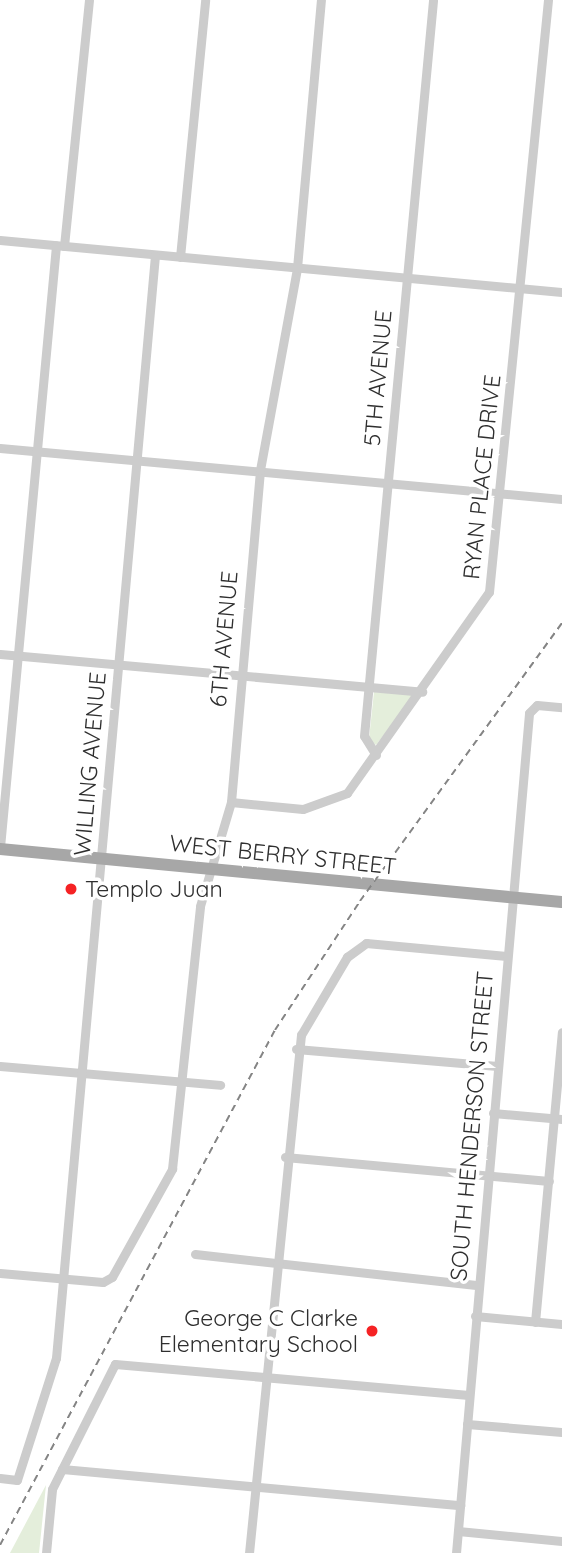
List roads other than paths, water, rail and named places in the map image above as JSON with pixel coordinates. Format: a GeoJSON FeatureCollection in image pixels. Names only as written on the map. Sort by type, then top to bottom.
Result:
{"type":"FeatureCollection","features":[{"type":"Feature","properties":{"kind":"main road","name":"WEST BERRY STREET"},"geometry":{"type":"LineString","coordinates":[[0,848],[562,902]]}},
{"type":"Feature","properties":{"kind":"street"},"geometry":{"type":"LineString","coordinates":[[0,848],[37,452],[89,0]]}},
{"type":"Feature","properties":{"kind":"street"},"geometry":{"type":"LineString","coordinates":[[180,257],[205,0]]}},
{"type":"Feature","properties":{"kind":"street","name":"6TH AVENUE"},"geometry":{"type":"LineString","coordinates":[[64,1278],[103,1282],[120,1267],[172,1169],[180,1082],[208,869],[230,802],[260,470],[297,268],[321,0]]}},
{"type":"Feature","properties":{"kind":"street","name":"5TH AVENUE"},"geometry":{"type":"LineString","coordinates":[[376,755],[364,736],[433,0]]}},
{"type":"Feature","properties":{"kind":"street","name":"RYAN PLACE DRIVE"},"geometry":{"type":"LineString","coordinates":[[230,802],[319,807],[347,793],[422,692],[489,592],[548,0]]}},
{"type":"Feature","properties":{"kind":"street"},"geometry":{"type":"LineString","coordinates":[[0,240],[562,292]]}},
{"type":"Feature","properties":{"kind":"street","name":"WILLING AVENUE"},"geometry":{"type":"LineString","coordinates":[[0,1478],[17,1480],[50,1390],[64,1278],[83,1073],[155,255]]}},
{"type":"Feature","properties":{"kind":"street"},"geometry":{"type":"LineString","coordinates":[[0,448],[388,481],[562,499]]}},
{"type":"Feature","properties":{"kind":"street"},"geometry":{"type":"LineString","coordinates":[[0,654],[422,692]]}},
{"type":"Feature","properties":{"kind":"street","name":"SOUTH HENDERSON STREET"},"geometry":{"type":"LineString","coordinates":[[456,1553],[510,897],[528,713],[537,705],[562,708]]}},
{"type":"Feature","properties":{"kind":"street"},"geometry":{"type":"LineString","coordinates":[[249,1553],[296,1049],[346,957],[366,943],[506,956]]}},
{"type":"Feature","properties":{"kind":"street"},"geometry":{"type":"LineString","coordinates":[[535,1322],[558,1118],[562,1032]]}},
{"type":"Feature","properties":{"kind":"street"},"geometry":{"type":"LineString","coordinates":[[296,1049],[496,1066]]}},
{"type":"Feature","properties":{"kind":"street"},"geometry":{"type":"LineString","coordinates":[[0,1066],[220,1086]]}},
{"type":"Feature","properties":{"kind":"street"},"geometry":{"type":"LineString","coordinates":[[493,1113],[558,1118]]}},
{"type":"Feature","properties":{"kind":"street"},"geometry":{"type":"LineString","coordinates":[[285,1157],[549,1181]]}},
{"type":"Feature","properties":{"kind":"street"},"geometry":{"type":"LineString","coordinates":[[195,1254],[275,1267],[478,1285]]}},
{"type":"Feature","properties":{"kind":"street"},"geometry":{"type":"LineString","coordinates":[[0,1273],[64,1278]]}},
{"type":"Feature","properties":{"kind":"street"},"geometry":{"type":"LineString","coordinates":[[475,1316],[562,1324]]}},
{"type":"Feature","properties":{"kind":"street"},"geometry":{"type":"LineString","coordinates":[[46,1553],[52,1489],[116,1364],[469,1395]]}},
{"type":"Feature","properties":{"kind":"street"},"geometry":{"type":"LineString","coordinates":[[467,1424],[562,1432]]}},
{"type":"Feature","properties":{"kind":"street"},"geometry":{"type":"LineString","coordinates":[[62,1469],[460,1505]]}},
{"type":"Feature","properties":{"kind":"street"},"geometry":{"type":"LineString","coordinates":[[458,1531],[562,1541]]}},
{"type":"Feature","properties":{"kind":"railway"},"geometry":{"type":"LineString","coordinates":[[0,1545],[275,1030],[360,901],[562,623]]}},
{"type":"Feature","properties":{"kind":"place","name":"Templo Juan"},"geometry":{"type":"Point","coordinates":[71,889]}},
{"type":"Feature","properties":{"kind":"place","name":"George C Clarke Elementary School"},"geometry":{"type":"Point","coordinates":[372,1331]}}]}
